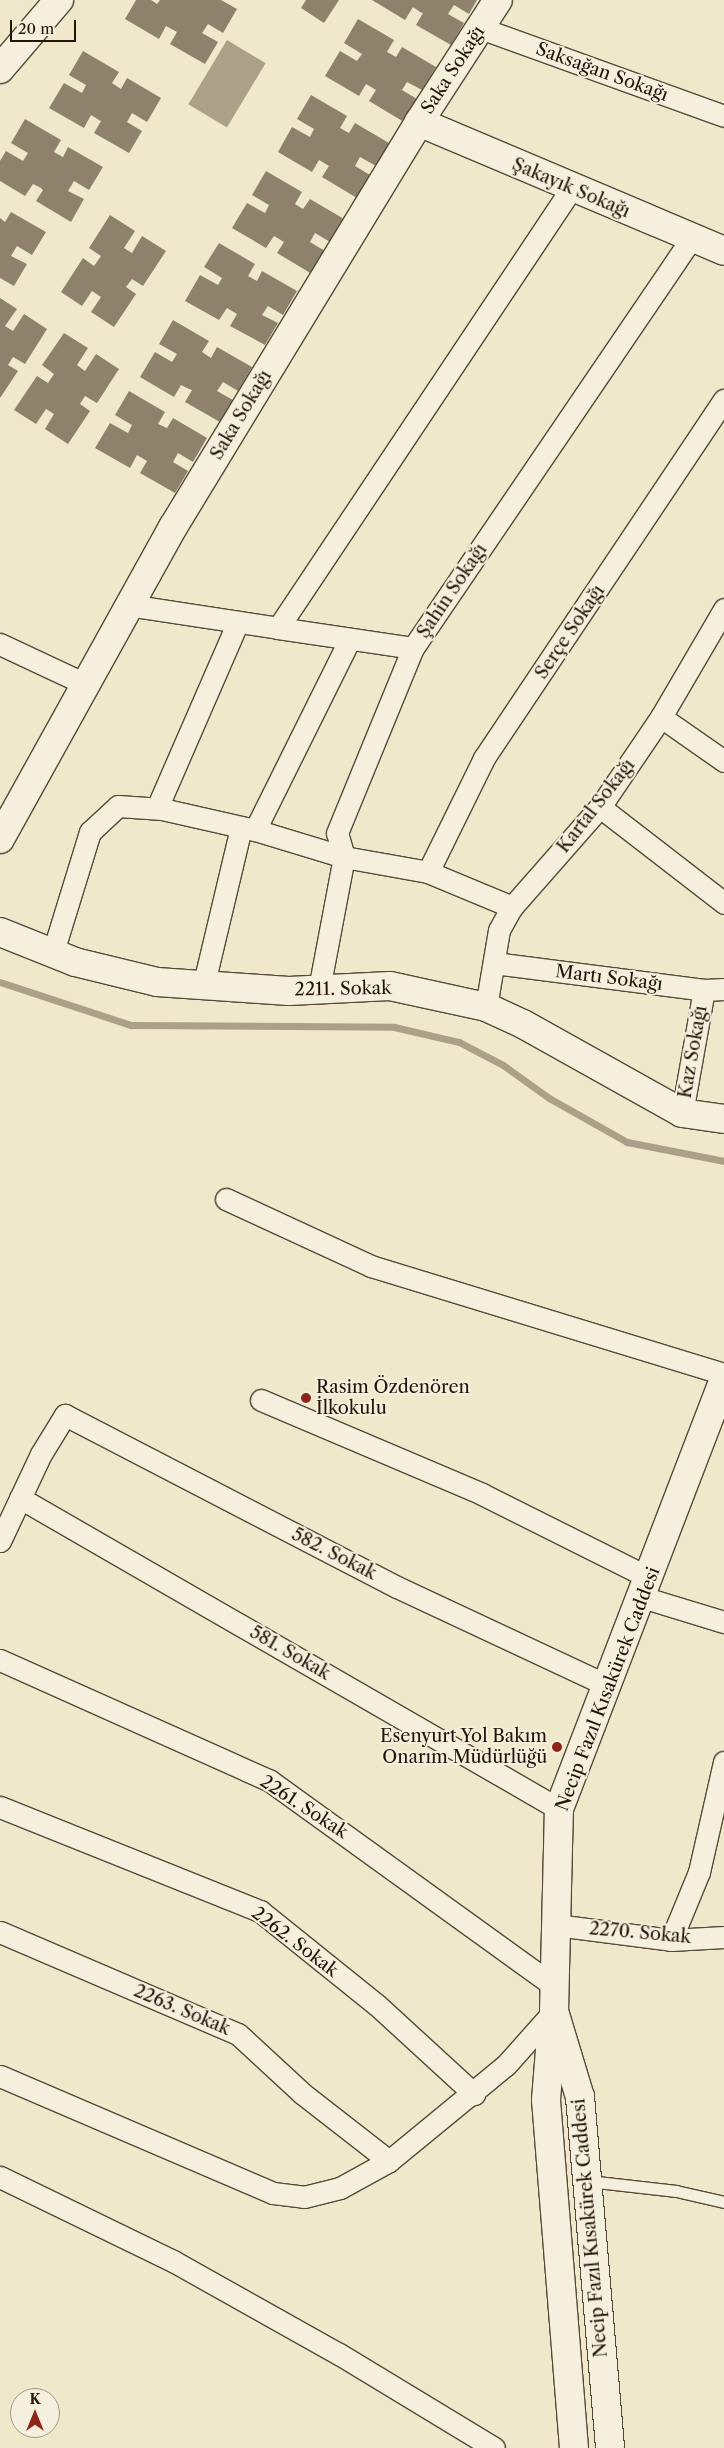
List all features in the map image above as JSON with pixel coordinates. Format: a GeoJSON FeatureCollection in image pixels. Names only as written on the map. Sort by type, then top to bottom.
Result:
{"type":"FeatureCollection","features":[{"type":"Feature","properties":{"kind":"street"},"geometry":{"type":"LineString","coordinates":[[0,69],[58,0]]}},
{"type":"Feature","properties":{"kind":"street","name":"Saka Sokağı"},"geometry":{"type":"LineString","coordinates":[[0,839],[87,685],[128,605],[418,122],[498,0]]}},
{"type":"Feature","properties":{"kind":"street","name":"Saksağan Sokağı"},"geometry":{"type":"LineString","coordinates":[[480,28],[724,116]]}},
{"type":"Feature","properties":{"kind":"street","name":"Şakayık Sokağı"},"geometry":{"type":"LineString","coordinates":[[418,122],[571,189],[724,251]]}},
{"type":"Feature","properties":{"kind":"street"},"geometry":{"type":"LineString","coordinates":[[278,628],[571,189]]}},
{"type":"Feature","properties":{"kind":"street","name":"Şahin Sokağı"},"geometry":{"type":"LineString","coordinates":[[319,989],[344,857],[337,833],[413,648],[692,237]]}},
{"type":"Feature","properties":{"kind":"street","name":"Serçe Sokağı"},"geometry":{"type":"LineString","coordinates":[[428,872],[484,758],[724,400]]}},
{"type":"Feature","properties":{"kind":"street"},"geometry":{"type":"LineString","coordinates":[[128,605],[413,648]]}},
{"type":"Feature","properties":{"kind":"street","name":"Kartal Sokağı"},"geometry":{"type":"LineString","coordinates":[[486,1007],[500,930],[512,907],[600,807],[661,717],[721,617]]}},
{"type":"Feature","properties":{"kind":"street"},"geometry":{"type":"LineString","coordinates":[[157,808],[238,622]]}},
{"type":"Feature","properties":{"kind":"street"},"geometry":{"type":"LineString","coordinates":[[203,987],[248,829],[350,639]]}},
{"type":"Feature","properties":{"kind":"street"},"geometry":{"type":"LineString","coordinates":[[0,644],[87,685]]}},
{"type":"Feature","properties":{"kind":"street"},"geometry":{"type":"LineString","coordinates":[[661,717],[724,761]]}},
{"type":"Feature","properties":{"kind":"street"},"geometry":{"type":"LineString","coordinates":[[53,952],[90,832],[118,806],[157,808],[248,829],[344,857],[428,872],[512,907]]}},
{"type":"Feature","properties":{"kind":"street"},"geometry":{"type":"LineString","coordinates":[[600,807],[724,903]]}},
{"type":"Feature","properties":{"kind":"street","name":"2211. Sokak"},"geometry":{"type":"LineString","coordinates":[[0,932],[75,962],[158,982],[203,987],[319,989],[390,986],[486,1007],[523,1024],[682,1113],[724,1119]]}},
{"type":"Feature","properties":{"kind":"street","name":"Martı Sokağı"},"geometry":{"type":"LineString","coordinates":[[494,963],[714,989]]}},
{"type":"Feature","properties":{"kind":"street","name":"Kaz Sokağı"},"geometry":{"type":"LineString","coordinates":[[682,1113],[714,989]]}},
{"type":"Feature","properties":{"kind":"street"},"geometry":{"type":"LineString","coordinates":[[226,1198],[371,1266],[724,1374]]}},
{"type":"Feature","properties":{"kind":"street","name":"Necip Fazıl Kısakürek Caddesi"},"geometry":{"type":"LineString","coordinates":[[574,2448],[546,2100],[554,1999],[559,1809],[646,1588],[724,1379]]}},
{"type":"Feature","properties":{"kind":"street"},"geometry":{"type":"LineString","coordinates":[[261,1400],[482,1494],[646,1588],[724,1622]]}},
{"type":"Feature","properties":{"kind":"street","name":"582. Sokak"},"geometry":{"type":"LineString","coordinates":[[20,1498],[65,1415],[397,1587],[608,1686]]}},
{"type":"Feature","properties":{"kind":"street"},"geometry":{"type":"LineString","coordinates":[[0,1541],[20,1498]]}},
{"type":"Feature","properties":{"kind":"street","name":"581. Sokak"},"geometry":{"type":"LineString","coordinates":[[20,1498],[559,1809]]}},
{"type":"Feature","properties":{"kind":"street","name":"2261. Sokak"},"geometry":{"type":"LineString","coordinates":[[0,1660],[270,1781],[554,1999]]}},
{"type":"Feature","properties":{"kind":"street"},"geometry":{"type":"LineString","coordinates":[[671,1940],[699,1872],[724,1762]]}},
{"type":"Feature","properties":{"kind":"street","name":"2262. Sokak"},"geometry":{"type":"LineString","coordinates":[[0,1807],[260,1911],[377,2005],[474,2094]]}},
{"type":"Feature","properties":{"kind":"street","name":"2270. Sokak"},"geometry":{"type":"LineString","coordinates":[[556,1925],[671,1940],[724,1937]]}},
{"type":"Feature","properties":{"kind":"street","name":"2263. Sokak"},"geometry":{"type":"LineString","coordinates":[[0,1932],[238,2034],[303,2094],[389,2161]]}},
{"type":"Feature","properties":{"kind":"street"},"geometry":{"type":"LineString","coordinates":[[0,2076],[273,2193],[304,2197],[340,2188],[389,2161],[474,2094],[506,2065],[554,1999]]}},
{"type":"Feature","properties":{"kind":"street","name":"Necip Fazıl Kısakürek Caddesi"},"geometry":{"type":"LineString","coordinates":[[554,1999],[580,2097],[610,2448]]}},
{"type":"Feature","properties":{"kind":"street"},"geometry":{"type":"LineString","coordinates":[[0,2177],[173,2261],[339,2354],[494,2448]]}},
{"type":"Feature","properties":{"kind":"lane"},"geometry":{"type":"LineString","coordinates":[[587,2181],[676,2191],[724,2202]]}},
{"type":"Feature","properties":{"kind":"shaded area"},"geometry":{"type":"Polygon","coordinates":[[[227,40],[266,63],[227,127],[188,104],[227,40]]]}},
{"type":"Feature","properties":{"kind":"building"},"geometry":{"type":"Polygon","coordinates":[[[136,0],[151,0],[157,4],[160,0],[221,0],[237,9],[223,33],[208,24],[202,33],[218,42],[205,64],[170,44],[177,32],[166,26],[159,39],[125,19],[136,0]]]}},
{"type":"Feature","properties":{"kind":"building"},"geometry":{"type":"Polygon","coordinates":[[[306,0],[339,0],[324,23],[301,8],[306,0]]]}},
{"type":"Feature","properties":{"kind":"building"},"geometry":{"type":"Polygon","coordinates":[[[372,0],[477,0],[469,14],[454,5],[448,14],[464,23],[451,45],[416,25],[423,13],[413,7],[405,20],[372,0]]]}},
{"type":"Feature","properties":{"kind":"building"},"geometry":{"type":"Polygon","coordinates":[[[358,19],[394,40],[387,52],[396,57],[402,47],[436,67],[422,90],[407,82],[402,90],[417,99],[404,122],[369,101],[376,90],[366,84],[359,96],[325,76],[340,51],[357,61],[362,54],[344,43],[358,19]]]}},
{"type":"Feature","properties":{"kind":"building"},"geometry":{"type":"Polygon","coordinates":[[[83,51],[119,72],[112,83],[121,89],[127,78],[161,98],[147,122],[132,113],[127,122],[142,131],[129,153],[94,133],[101,121],[91,115],[84,128],[49,108],[64,83],[82,93],[86,85],[69,75],[83,51]]]}},
{"type":"Feature","properties":{"kind":"building"},"geometry":{"type":"Polygon","coordinates":[[[311,95],[347,116],[340,128],[349,133],[355,123],[389,143],[376,166],[360,157],[355,166],[370,175],[357,198],[322,177],[329,166],[319,160],[312,172],[278,152],[292,127],[310,137],[314,129],[297,119],[311,95]]]}},
{"type":"Feature","properties":{"kind":"building"},"geometry":{"type":"Polygon","coordinates":[[[25,119],[61,140],[54,152],[63,157],[68,147],[103,167],[89,190],[74,181],[68,191],[84,199],[71,222],[36,201],[43,190],[41,188],[33,184],[25,196],[0,181],[0,161],[6,151],[23,161],[28,153],[11,143],[25,119]]]}},
{"type":"Feature","properties":{"kind":"building"},"geometry":{"type":"Polygon","coordinates":[[[266,171],[302,192],[295,204],[303,209],[310,199],[344,219],[330,242],[315,233],[310,242],[325,251],[312,274],[277,253],[284,242],[274,236],[266,248],[232,228],[247,203],[265,213],[269,205],[252,195],[266,171]]]}},
{"type":"Feature","properties":{"kind":"building"},"geometry":{"type":"Polygon","coordinates":[[[11,212],[46,232],[32,255],[17,246],[11,256],[27,264],[14,286],[0,278],[0,218],[5,222],[11,212]]]}},
{"type":"Feature","properties":{"kind":"building"},"geometry":{"type":"Polygon","coordinates":[[[110,215],[135,231],[124,248],[132,253],[142,236],[166,251],[143,286],[132,279],[126,287],[136,294],[114,327],[91,312],[101,297],[92,291],[82,306],[61,292],[83,258],[94,266],[101,256],[89,248],[110,215]]]}},
{"type":"Feature","properties":{"kind":"building"},"geometry":{"type":"Polygon","coordinates":[[[219,243],[255,264],[248,276],[257,281],[262,271],[297,291],[283,315],[268,306],[262,315],[278,323],[265,345],[230,326],[237,314],[227,308],[219,320],[185,301],[200,275],[218,285],[222,278],[204,267],[219,243]]]}},
{"type":"Feature","properties":{"kind":"building"},"geometry":{"type":"Polygon","coordinates":[[[0,298],[17,309],[5,326],[13,331],[24,314],[47,329],[25,364],[13,357],[8,365],[18,371],[0,398],[0,298]]]}},
{"type":"Feature","properties":{"kind":"building"},"geometry":{"type":"Polygon","coordinates":[[[173,320],[209,341],[202,352],[211,358],[217,347],[252,367],[238,391],[223,382],[217,391],[233,400],[220,422],[185,402],[192,390],[181,385],[174,397],[140,377],[155,352],[172,362],[177,354],[159,344],[173,320]]]}},
{"type":"Feature","properties":{"kind":"building"},"geometry":{"type":"Polygon","coordinates":[[[64,333],[88,348],[77,365],[85,371],[96,354],[119,369],[97,403],[85,396],[80,404],[90,411],[68,444],[45,429],[54,414],[46,409],[36,424],[14,410],[37,376],[48,383],[54,374],[42,365],[64,333]]]}},
{"type":"Feature","properties":{"kind":"building"},"geometry":{"type":"Polygon","coordinates":[[[129,391],[165,412],[158,424],[167,428],[173,418],[207,438],[193,462],[178,453],[173,462],[188,471],[175,493],[140,473],[147,461],[137,455],[130,468],[95,448],[110,423],[128,433],[132,425],[115,415],[129,391]]]}},
{"type":"Feature","properties":{"kind":"waterway"},"geometry":{"type":"LineString","coordinates":[[0,982],[131,1025],[394,1027],[459,1042],[503,1065],[549,1098],[627,1142],[724,1161]]}},
{"type":"Feature","properties":{"kind":"place","name":"Rasim Özdenören İlkokulu"},"geometry":{"type":"Point","coordinates":[306,1398]}},
{"type":"Feature","properties":{"kind":"place","name":"Esenyurt Yol Bakım Onarım Müdürlüğü"},"geometry":{"type":"Point","coordinates":[557,1747]}}]}
